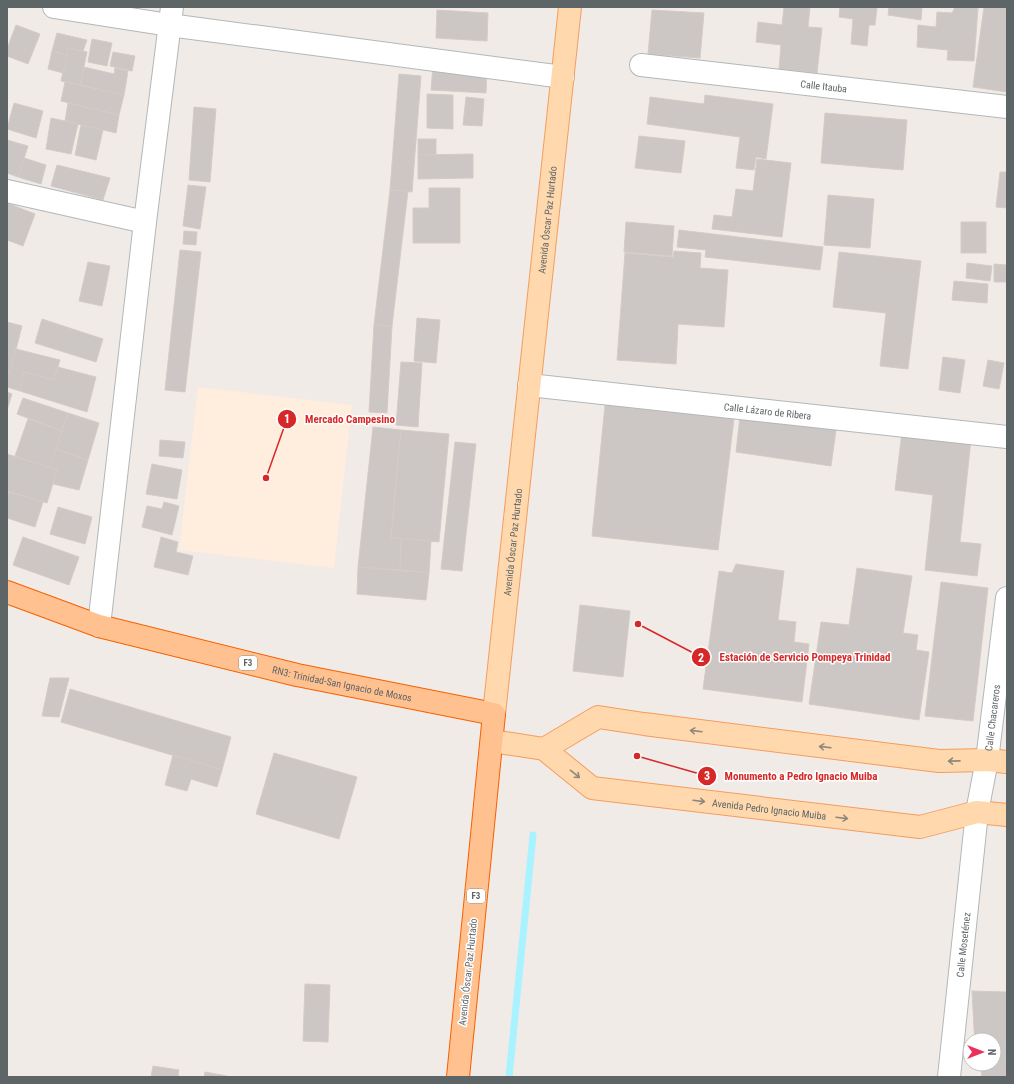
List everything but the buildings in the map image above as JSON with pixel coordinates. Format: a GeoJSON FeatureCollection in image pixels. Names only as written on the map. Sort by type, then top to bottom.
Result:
{"type":"FeatureCollection","features":[{"type":"Feature","properties":{"kind":"highway","name":"RN3: Trinidad-San Ignacio de Moxos"},"geometry":{"type":"LineString","coordinates":[[7,592],[98,626],[297,675],[494,714]]}},
{"type":"Feature","properties":{"kind":"highway","name":"Avenida Óscar Paz Hurtado"},"geometry":{"type":"LineString","coordinates":[[458,1077],[494,714]]}},
{"type":"Feature","properties":{"kind":"main road","name":"Avenida Óscar Paz Hurtado"},"geometry":{"type":"LineString","coordinates":[[494,714],[528,385],[570,7]]}},
{"type":"Feature","properties":{"kind":"main road"},"geometry":{"type":"LineString","coordinates":[[492,741],[544,749],[598,717],[938,761],[997,761]]}},
{"type":"Feature","properties":{"kind":"main road","name":"Avenida Pedro Ignacio Muiba"},"geometry":{"type":"LineString","coordinates":[[544,749],[592,788],[920,827],[977,812],[1007,815]]}},
{"type":"Feature","properties":{"kind":"street"},"geometry":{"type":"LineString","coordinates":[[54,7],[170,16],[563,76]]}},
{"type":"Feature","properties":{"kind":"street"},"geometry":{"type":"LineString","coordinates":[[98,626],[170,16]]}},
{"type":"Feature","properties":{"kind":"street","name":"Calle Itauba"},"geometry":{"type":"LineString","coordinates":[[641,65],[1007,107]]}},
{"type":"Feature","properties":{"kind":"street"},"geometry":{"type":"LineString","coordinates":[[7,191],[145,222]]}},
{"type":"Feature","properties":{"kind":"street","name":"Calle Lázaro de Ribera"},"geometry":{"type":"LineString","coordinates":[[528,385],[1007,438]]}},
{"type":"Feature","properties":{"kind":"street","name":"Calle Chacareros"},"geometry":{"type":"LineString","coordinates":[[977,812],[997,761],[1007,598]]}},
{"type":"Feature","properties":{"kind":"street","name":"Calle Moseténez"},"geometry":{"type":"LineString","coordinates":[[948,1077],[977,812]]}},
{"type":"Feature","properties":{"kind":"shaded area"},"geometry":{"type":"Polygon","coordinates":[[[198,387],[352,405],[334,568],[179,550],[198,387]]]}},
{"type":"Feature","properties":{"kind":"waterway"},"geometry":{"type":"LineString","coordinates":[[509,1077],[533,835]]}},
{"type":"Feature","properties":{"kind":"place","name":"Mercado Campesino"},"geometry":{"type":"Point","coordinates":[266,478]}},
{"type":"Feature","properties":{"kind":"place","name":"Estación de Servicio Pompeya Trinidad"},"geometry":{"type":"Point","coordinates":[638,624]}},
{"type":"Feature","properties":{"kind":"place","name":"Monumento a Pedro Ignacio Muiba"},"geometry":{"type":"Point","coordinates":[637,756]}}]}
